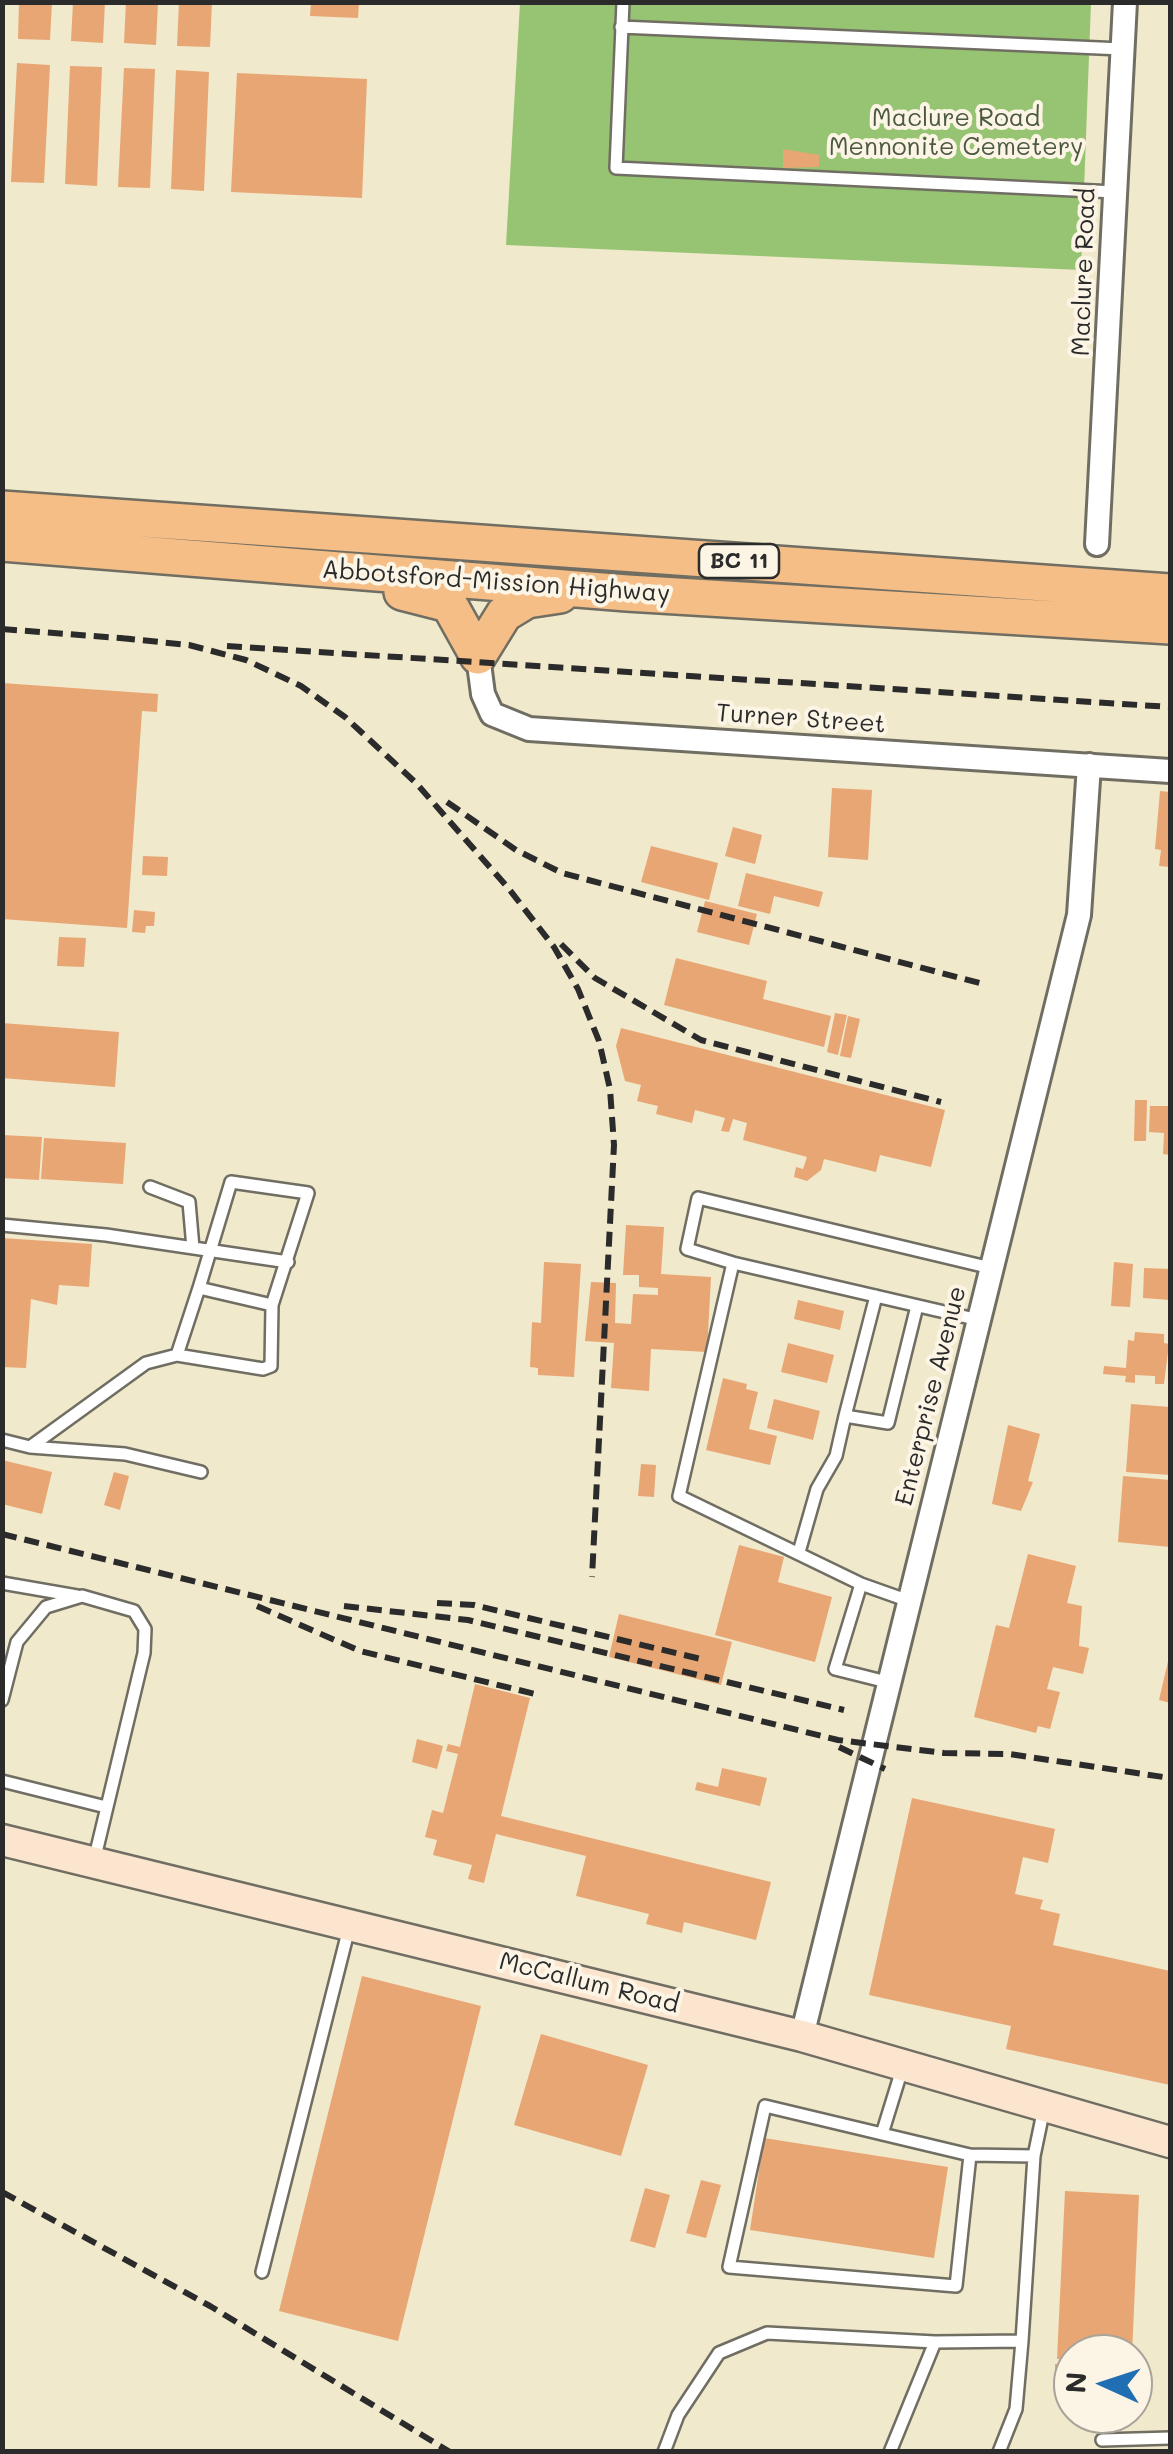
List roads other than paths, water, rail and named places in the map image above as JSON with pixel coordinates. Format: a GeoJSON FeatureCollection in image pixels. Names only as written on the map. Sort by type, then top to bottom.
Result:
{"type":"FeatureCollection","features":[{"type":"Feature","properties":{"kind":"highway"},"geometry":{"type":"LineString","coordinates":[[2,495],[29,534],[75,563],[432,597],[449,604],[478,656],[504,614],[527,600],[628,593]]}},
{"type":"Feature","properties":{"kind":"highway","name":"Abbotsford-Mission Highway"},"geometry":{"type":"LineString","coordinates":[[2,510],[29,534],[628,593],[1170,626]]}},
{"type":"Feature","properties":{"kind":"highway","name":"Abbotsford-Mission Highway"},"geometry":{"type":"LineString","coordinates":[[29,534],[1170,592]]}},
{"type":"Feature","properties":{"kind":"main road","name":"McCallum Road"},"geometry":{"type":"LineString","coordinates":[[2,1840],[802,2036],[1170,2142]]}},
{"type":"Feature","properties":{"kind":"street","name":"Maclure Road"},"geometry":{"type":"LineString","coordinates":[[1097,544],[1125,2]]}},
{"type":"Feature","properties":{"kind":"street","name":"Turner Street"},"geometry":{"type":"LineString","coordinates":[[478,656],[482,694],[492,714],[529,729],[1170,771]]}},
{"type":"Feature","properties":{"kind":"street","name":"Enterprise Avenue"},"geometry":{"type":"LineString","coordinates":[[802,2036],[1079,915],[1089,765]]}},
{"type":"Feature","properties":{"kind":"lane"},"geometry":{"type":"LineString","coordinates":[[622,2],[616,168],[1115,192]]}},
{"type":"Feature","properties":{"kind":"lane"},"geometry":{"type":"LineString","coordinates":[[621,28],[1122,49]]}},
{"type":"Feature","properties":{"kind":"lane"},"geometry":{"type":"LineString","coordinates":[[30,1447],[146,1362],[176,1355],[263,1369],[271,1366],[272,1305],[308,1193],[230,1182],[176,1355]]}},
{"type":"Feature","properties":{"kind":"lane"},"geometry":{"type":"LineString","coordinates":[[150,1187],[190,1202],[193,1248]]}},
{"type":"Feature","properties":{"kind":"lane"},"geometry":{"type":"LineString","coordinates":[[979,1320],[686,1249],[698,1198],[991,1268]]}},
{"type":"Feature","properties":{"kind":"lane"},"geometry":{"type":"LineString","coordinates":[[2,1225],[288,1262]]}},
{"type":"Feature","properties":{"kind":"lane"},"geometry":{"type":"LineString","coordinates":[[733,1263],[679,1496],[861,1584],[909,1601]]}},
{"type":"Feature","properties":{"kind":"lane"},"geometry":{"type":"LineString","coordinates":[[199,1288],[272,1305]]}},
{"type":"Feature","properties":{"kind":"lane"},"geometry":{"type":"LineString","coordinates":[[800,1552],[817,1489],[836,1456],[876,1296]]}},
{"type":"Feature","properties":{"kind":"lane"},"geometry":{"type":"LineString","coordinates":[[845,1416],[888,1423],[917,1306]]}},
{"type":"Feature","properties":{"kind":"lane"},"geometry":{"type":"LineString","coordinates":[[2,1440],[30,1447],[125,1454],[202,1472]]}},
{"type":"Feature","properties":{"kind":"lane"},"geometry":{"type":"LineString","coordinates":[[2,1583],[82,1596],[134,1611],[144,1629],[144,1652],[94,1861]]}},
{"type":"Feature","properties":{"kind":"lane"},"geometry":{"type":"LineString","coordinates":[[861,1584],[835,1669],[890,1684]]}},
{"type":"Feature","properties":{"kind":"lane"},"geometry":{"type":"LineString","coordinates":[[2,1700],[8,1654],[16,1642],[46,1607],[82,1596]]}},
{"type":"Feature","properties":{"kind":"lane"},"geometry":{"type":"LineString","coordinates":[[2,1782],[106,1807]]}},
{"type":"Feature","properties":{"kind":"lane"},"geometry":{"type":"LineString","coordinates":[[262,2272],[350,1924]]}},
{"type":"Feature","properties":{"kind":"lane"},"geometry":{"type":"LineString","coordinates":[[882,2134],[903,2064]]}},
{"type":"Feature","properties":{"kind":"lane"},"geometry":{"type":"LineString","coordinates":[[998,2452],[1016,2409],[1034,2156],[1045,2104]]}},
{"type":"Feature","properties":{"kind":"lane"},"geometry":{"type":"LineString","coordinates":[[970,2156],[956,2286],[729,2267],[764,2106],[970,2156],[1034,2156]]}},
{"type":"Feature","properties":{"kind":"lane"},"geometry":{"type":"LineString","coordinates":[[664,2452],[678,2415],[719,2354],[767,2333],[935,2342],[1022,2341]]}},
{"type":"Feature","properties":{"kind":"lane"},"geometry":{"type":"LineString","coordinates":[[890,2452],[935,2342]]}},
{"type":"Feature","properties":{"kind":"lane"},"geometry":{"type":"LineString","coordinates":[[1102,2440],[1170,2438]]}},
{"type":"Feature","properties":{"kind":"railway"},"geometry":{"type":"LineString","coordinates":[[2,629],[132,639]]}},
{"type":"Feature","properties":{"kind":"railway"},"geometry":{"type":"LineString","coordinates":[[120,638],[189,645],[246,660],[301,686],[345,717],[416,783],[509,889],[554,947],[578,989],[599,1041],[610,1089],[614,1145],[592,1577]]}},
{"type":"Feature","properties":{"kind":"railway"},"geometry":{"type":"LineString","coordinates":[[227,646],[1170,707]]}},
{"type":"Feature","properties":{"kind":"railway"},"geometry":{"type":"LineString","coordinates":[[447,802],[516,850],[562,873],[987,985]]}},
{"type":"Feature","properties":{"kind":"railway"},"geometry":{"type":"LineString","coordinates":[[561,944],[595,978],[701,1040],[941,1102]]}},
{"type":"Feature","properties":{"kind":"railway"},"geometry":{"type":"LineString","coordinates":[[2,1534],[838,1740],[944,1753],[1009,1754],[1170,1778]]}},
{"type":"Feature","properties":{"kind":"railway"},"geometry":{"type":"LineString","coordinates":[[437,1603],[474,1605],[705,1660]]}},
{"type":"Feature","properties":{"kind":"railway"},"geometry":{"type":"LineString","coordinates":[[257,1606],[360,1651],[535,1694]]}},
{"type":"Feature","properties":{"kind":"railway"},"geometry":{"type":"LineString","coordinates":[[344,1606],[468,1620],[844,1710]]}},
{"type":"Feature","properties":{"kind":"railway"},"geometry":{"type":"LineString","coordinates":[[839,1747],[885,1769]]}},
{"type":"Feature","properties":{"kind":"railway"},"geometry":{"type":"LineString","coordinates":[[2,2192],[210,2306],[450,2452]]}},
{"type":"Feature","properties":{"kind":"park label","name":"Maclure Road Mennonite Cemetery"},"geometry":{"type":"Point","coordinates":[956,132]}}]}
